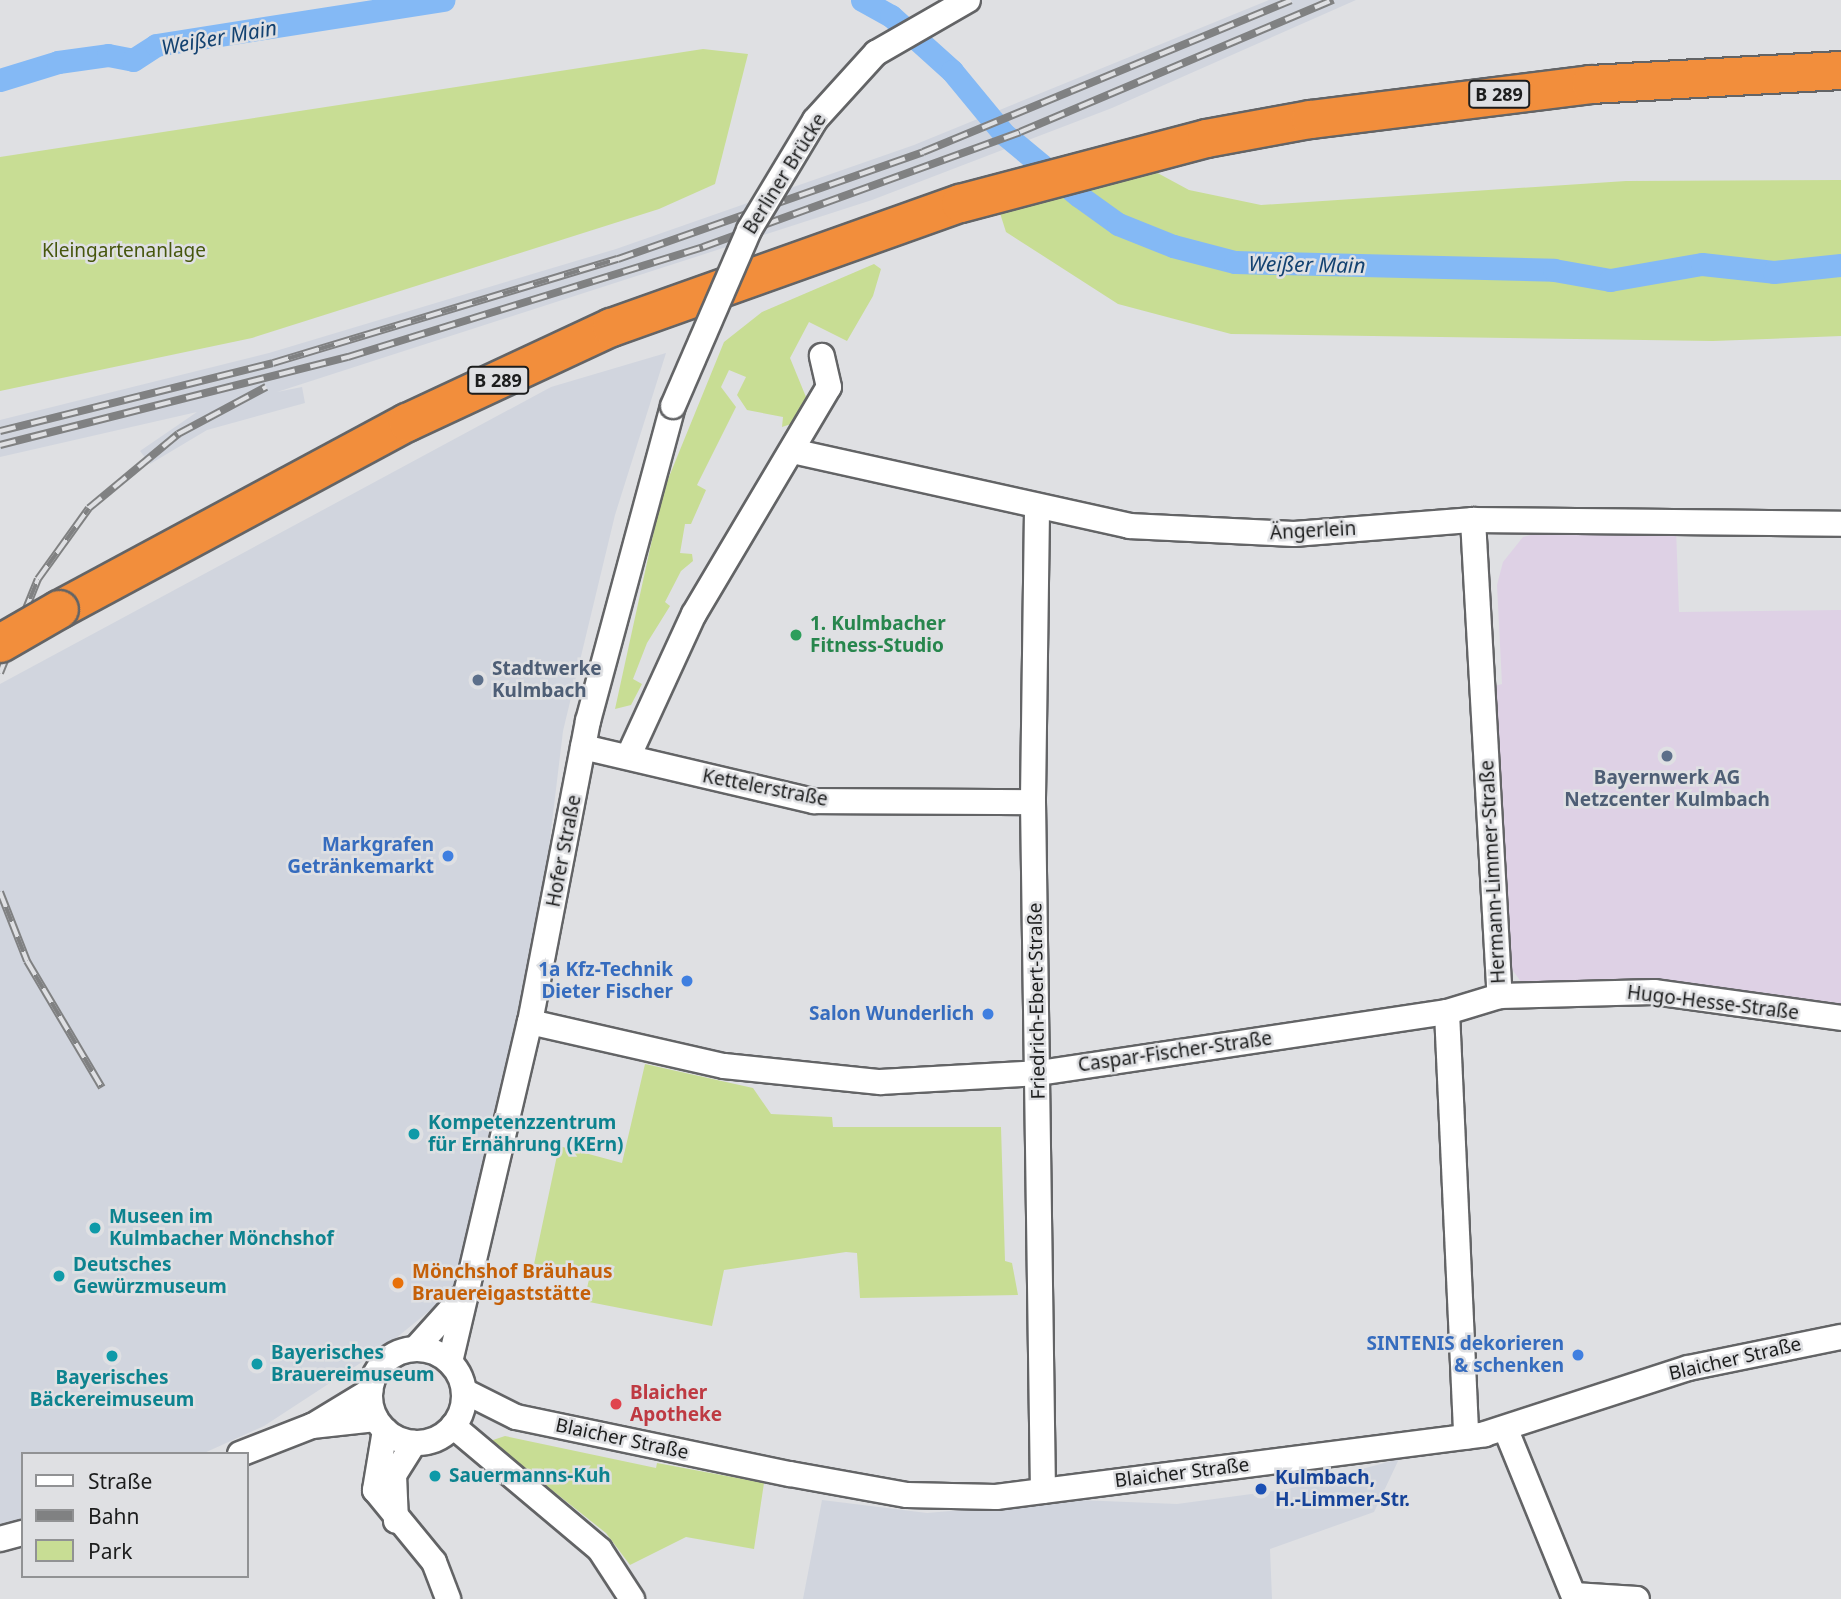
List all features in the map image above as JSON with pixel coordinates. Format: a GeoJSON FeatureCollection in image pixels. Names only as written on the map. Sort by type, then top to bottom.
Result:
{"type":"FeatureCollection","features":[{"type":"Feature","properties":{"kind":"highway","name":"B 289"},"geometry":{"type":"LineString","coordinates":[[0,643],[407,422],[611,327],[960,203],[1160,149],[1310,119],[1472,97],[1841,70]]}},
{"type":"Feature","properties":{"kind":"street","name":"Berliner Brücke"},"geometry":{"type":"LineString","coordinates":[[673,406],[749,230],[815,120],[876,52],[968,0]]}},
{"type":"Feature","properties":{"kind":"street"},"geometry":{"type":"LineString","coordinates":[[629,755],[700,603],[829,387],[822,356]]}},
{"type":"Feature","properties":{"kind":"street","name":"Hofer Straße"},"geometry":{"type":"LineString","coordinates":[[450,1362],[461,1298],[479,1254],[530,1022],[583,747],[673,406]]}},
{"type":"Feature","properties":{"kind":"street","name":"Ängerlein"},"geometry":{"type":"LineString","coordinates":[[792,451],[1037,511],[1129,526],[1294,534],[1473,520],[1841,524]]}},
{"type":"Feature","properties":{"kind":"street","name":"Friedrich-Ebert-Straße"},"geometry":{"type":"LineString","coordinates":[[1037,511],[1033,802],[1043,1490]]}},
{"type":"Feature","properties":{"kind":"street","name":"Hermann-Limmer-Straße"},"geometry":{"type":"LineString","coordinates":[[1447,1012],[1500,996],[1473,520]]}},
{"type":"Feature","properties":{"kind":"street","name":"Kettelerstraße"},"geometry":{"type":"LineString","coordinates":[[583,747],[629,755],[814,801],[1033,802]]}},
{"type":"Feature","properties":{"kind":"street","name":"Hugo-Hesse-Straße"},"geometry":{"type":"LineString","coordinates":[[1500,996],[1654,992],[1841,1018]]}},
{"type":"Feature","properties":{"kind":"street"},"geometry":{"type":"LineString","coordinates":[[1447,1012],[1466,1437]]}},
{"type":"Feature","properties":{"kind":"street","name":"Caspar-Fischer-Straße"},"geometry":{"type":"LineString","coordinates":[[530,1022],[807,1079],[1039,1073],[1447,1012]]}},
{"type":"Feature","properties":{"kind":"street","name":"Hofer Straße"},"geometry":{"type":"LineString","coordinates":[[416,1348],[461,1298]]}},
{"type":"Feature","properties":{"kind":"street","name":"Blaicher Straße"},"geometry":{"type":"LineString","coordinates":[[464,1391],[516,1417],[906,1495],[1043,1490],[1506,1430],[1688,1367],[1841,1337]]}},
{"type":"Feature","properties":{"kind":"street"},"geometry":{"type":"LineString","coordinates":[[245,1452],[312,1426],[370,1391],[390,1357],[416,1348],[450,1362],[464,1391],[455,1423],[435,1439],[414,1443],[380,1425],[312,1426]]}},
{"type":"Feature","properties":{"kind":"street"},"geometry":{"type":"LineString","coordinates":[[370,1391],[380,1425],[376,1490],[397,1522],[434,1562],[447,1599]]}},
{"type":"Feature","properties":{"kind":"street","name":"Blaicher Straße"},"geometry":{"type":"LineString","coordinates":[[455,1423],[516,1417]]}},
{"type":"Feature","properties":{"kind":"street"},"geometry":{"type":"LineString","coordinates":[[455,1423],[600,1550],[632,1599]]}},
{"type":"Feature","properties":{"kind":"street"},"geometry":{"type":"LineString","coordinates":[[1506,1430],[1574,1597],[1637,1599]]}},
{"type":"Feature","properties":{"kind":"street"},"geometry":{"type":"LineString","coordinates":[[397,1522],[394,1475],[414,1443]]}},
{"type":"Feature","properties":{"kind":"street"},"geometry":{"type":"LineString","coordinates":[[0,1539],[21,1534]]}},
{"type":"Feature","properties":{"kind":"shaded area"},"geometry":{"type":"Polygon","coordinates":[[[1269,0],[1356,0],[1112,108],[872,200],[277,392],[302,387],[305,403],[207,430],[150,464],[140,451],[197,412],[0,457],[0,420],[269,353],[616,249],[914,145],[1269,0]]]}},
{"type":"Feature","properties":{"kind":"shaded area"},"geometry":{"type":"Polygon","coordinates":[[[666,353],[615,515],[563,731],[546,872],[514,1037],[455,1290],[385,1347],[264,1426],[206,1452],[21,1452],[21,1521],[0,1526],[0,684],[551,387],[666,353]]]}},
{"type":"Feature","properties":{"kind":"shaded area","name":"Bayernwerk AG Netzcenter Kulmbach"},"geometry":{"type":"Polygon","coordinates":[[[1676,528],[1679,612],[1841,610],[1841,1006],[1538,986],[1522,983],[1505,960],[1491,687],[1502,684],[1497,585],[1503,562],[1523,537],[1542,532],[1676,528]]]}},
{"type":"Feature","properties":{"kind":"shaded area"},"geometry":{"type":"Polygon","coordinates":[[[1399,1459],[1374,1512],[1270,1549],[1272,1599],[803,1599],[822,1500],[927,1513],[1078,1500],[1177,1504],[1288,1489],[1399,1459]]]}},
{"type":"Feature","properties":{"kind":"green space","name":"Kleingartenanlage"},"geometry":{"type":"Polygon","coordinates":[[[703,49],[748,54],[715,184],[659,209],[252,338],[0,391],[0,157],[703,49]]]}},
{"type":"Feature","properties":{"kind":"green space"},"geometry":{"type":"Polygon","coordinates":[[[1152,170],[1189,190],[1261,205],[1626,181],[1841,180],[1841,336],[1713,341],[1231,334],[1118,304],[1006,232],[999,210],[1152,170]]]}},
{"type":"Feature","properties":{"kind":"green space"},"geometry":{"type":"Polygon","coordinates":[[[874,264],[881,269],[873,296],[847,341],[809,322],[790,358],[806,397],[791,424],[782,427],[783,417],[747,410],[737,395],[746,377],[729,370],[721,387],[736,407],[697,485],[706,490],[691,524],[685,524],[680,553],[692,554],[693,561],[681,571],[665,602],[670,606],[647,643],[633,679],[642,684],[631,705],[615,709],[662,494],[724,342],[762,312],[874,264]]]}},
{"type":"Feature","properties":{"kind":"green space"},"geometry":{"type":"Polygon","coordinates":[[[645,1064],[753,1088],[771,1114],[832,1117],[833,1127],[1001,1127],[1005,1261],[1012,1263],[1018,1295],[860,1298],[857,1253],[846,1252],[724,1270],[712,1326],[584,1301],[590,1275],[534,1264],[559,1146],[622,1163],[645,1064]]]}},
{"type":"Feature","properties":{"kind":"green space"},"geometry":{"type":"Polygon","coordinates":[[[505,1436],[656,1468],[657,1463],[764,1483],[754,1549],[686,1537],[630,1565],[606,1533],[490,1441],[505,1436]]]}},
{"type":"Feature","properties":{"kind":"waterway","name":"Weißer Main"},"geometry":{"type":"LineString","coordinates":[[0,80],[58,62],[108,55],[133,60],[156,45],[444,0]]}},
{"type":"Feature","properties":{"kind":"waterway","name":"Weißer Main"},"geometry":{"type":"LineString","coordinates":[[862,0],[891,16],[952,71],[1004,134],[1079,196],[1118,224],[1173,246],[1235,262],[1554,270],[1610,280],[1702,264],[1774,272],[1841,265]]}},
{"type":"Feature","properties":{"kind":"railway"},"geometry":{"type":"LineString","coordinates":[[0,431],[273,363],[618,259],[923,152],[1291,0]]}},
{"type":"Feature","properties":{"kind":"railway"},"geometry":{"type":"LineString","coordinates":[[0,445],[348,357],[703,247],[1020,132],[1333,0]]}},
{"type":"Feature","properties":{"kind":"railway"},"geometry":{"type":"LineString","coordinates":[[0,673],[38,579],[89,508],[178,434],[266,387]]}},
{"type":"Feature","properties":{"kind":"railway"},"geometry":{"type":"LineString","coordinates":[[0,892],[27,961],[102,1088]]}},
{"type":"Feature","properties":{"kind":"place","name":"1. Kulmbacher Fitness-Studio"},"geometry":{"type":"Point","coordinates":[796,635]}},
{"type":"Feature","properties":{"kind":"place","name":"Stadtwerke Kulmbach"},"geometry":{"type":"Point","coordinates":[478,680]}},
{"type":"Feature","properties":{"kind":"place","name":"Bayernwerk AG Netzcenter Kulmbach"},"geometry":{"type":"Point","coordinates":[1667,756]}},
{"type":"Feature","properties":{"kind":"place","name":"Markgrafen Getränkemarkt"},"geometry":{"type":"Point","coordinates":[448,856]}},
{"type":"Feature","properties":{"kind":"place","name":"1a Kfz-Technik Dieter Fischer"},"geometry":{"type":"Point","coordinates":[687,981]}},
{"type":"Feature","properties":{"kind":"place","name":"Salon Wunderlich"},"geometry":{"type":"Point","coordinates":[988,1014]}},
{"type":"Feature","properties":{"kind":"place","name":"Kompetenzzentrum für Ernährung (KErn)"},"geometry":{"type":"Point","coordinates":[414,1134]}},
{"type":"Feature","properties":{"kind":"place","name":"Museen im Kulmbacher Mönchshof"},"geometry":{"type":"Point","coordinates":[95,1228]}},
{"type":"Feature","properties":{"kind":"place","name":"Deutsches Gewürzmuseum"},"geometry":{"type":"Point","coordinates":[59,1276]}},
{"type":"Feature","properties":{"kind":"place","name":"Mönchshof Bräuhaus Brauereigaststätte"},"geometry":{"type":"Point","coordinates":[398,1283]}},
{"type":"Feature","properties":{"kind":"place","name":"SINTENIS dekorieren & schenken"},"geometry":{"type":"Point","coordinates":[1578,1355]}},
{"type":"Feature","properties":{"kind":"place","name":"Bayerisches Bäckereimuseum"},"geometry":{"type":"Point","coordinates":[112,1356]}},
{"type":"Feature","properties":{"kind":"place","name":"Bayerisches Brauereimuseum"},"geometry":{"type":"Point","coordinates":[257,1364]}},
{"type":"Feature","properties":{"kind":"place","name":"Blaicher Apotheke"},"geometry":{"type":"Point","coordinates":[616,1404]}},
{"type":"Feature","properties":{"kind":"place","name":"Sauermanns-Kuh"},"geometry":{"type":"Point","coordinates":[435,1476]}},
{"type":"Feature","properties":{"kind":"place","name":"Kulmbach, H.-Limmer-Str."},"geometry":{"type":"Point","coordinates":[1261,1489]}}]}
